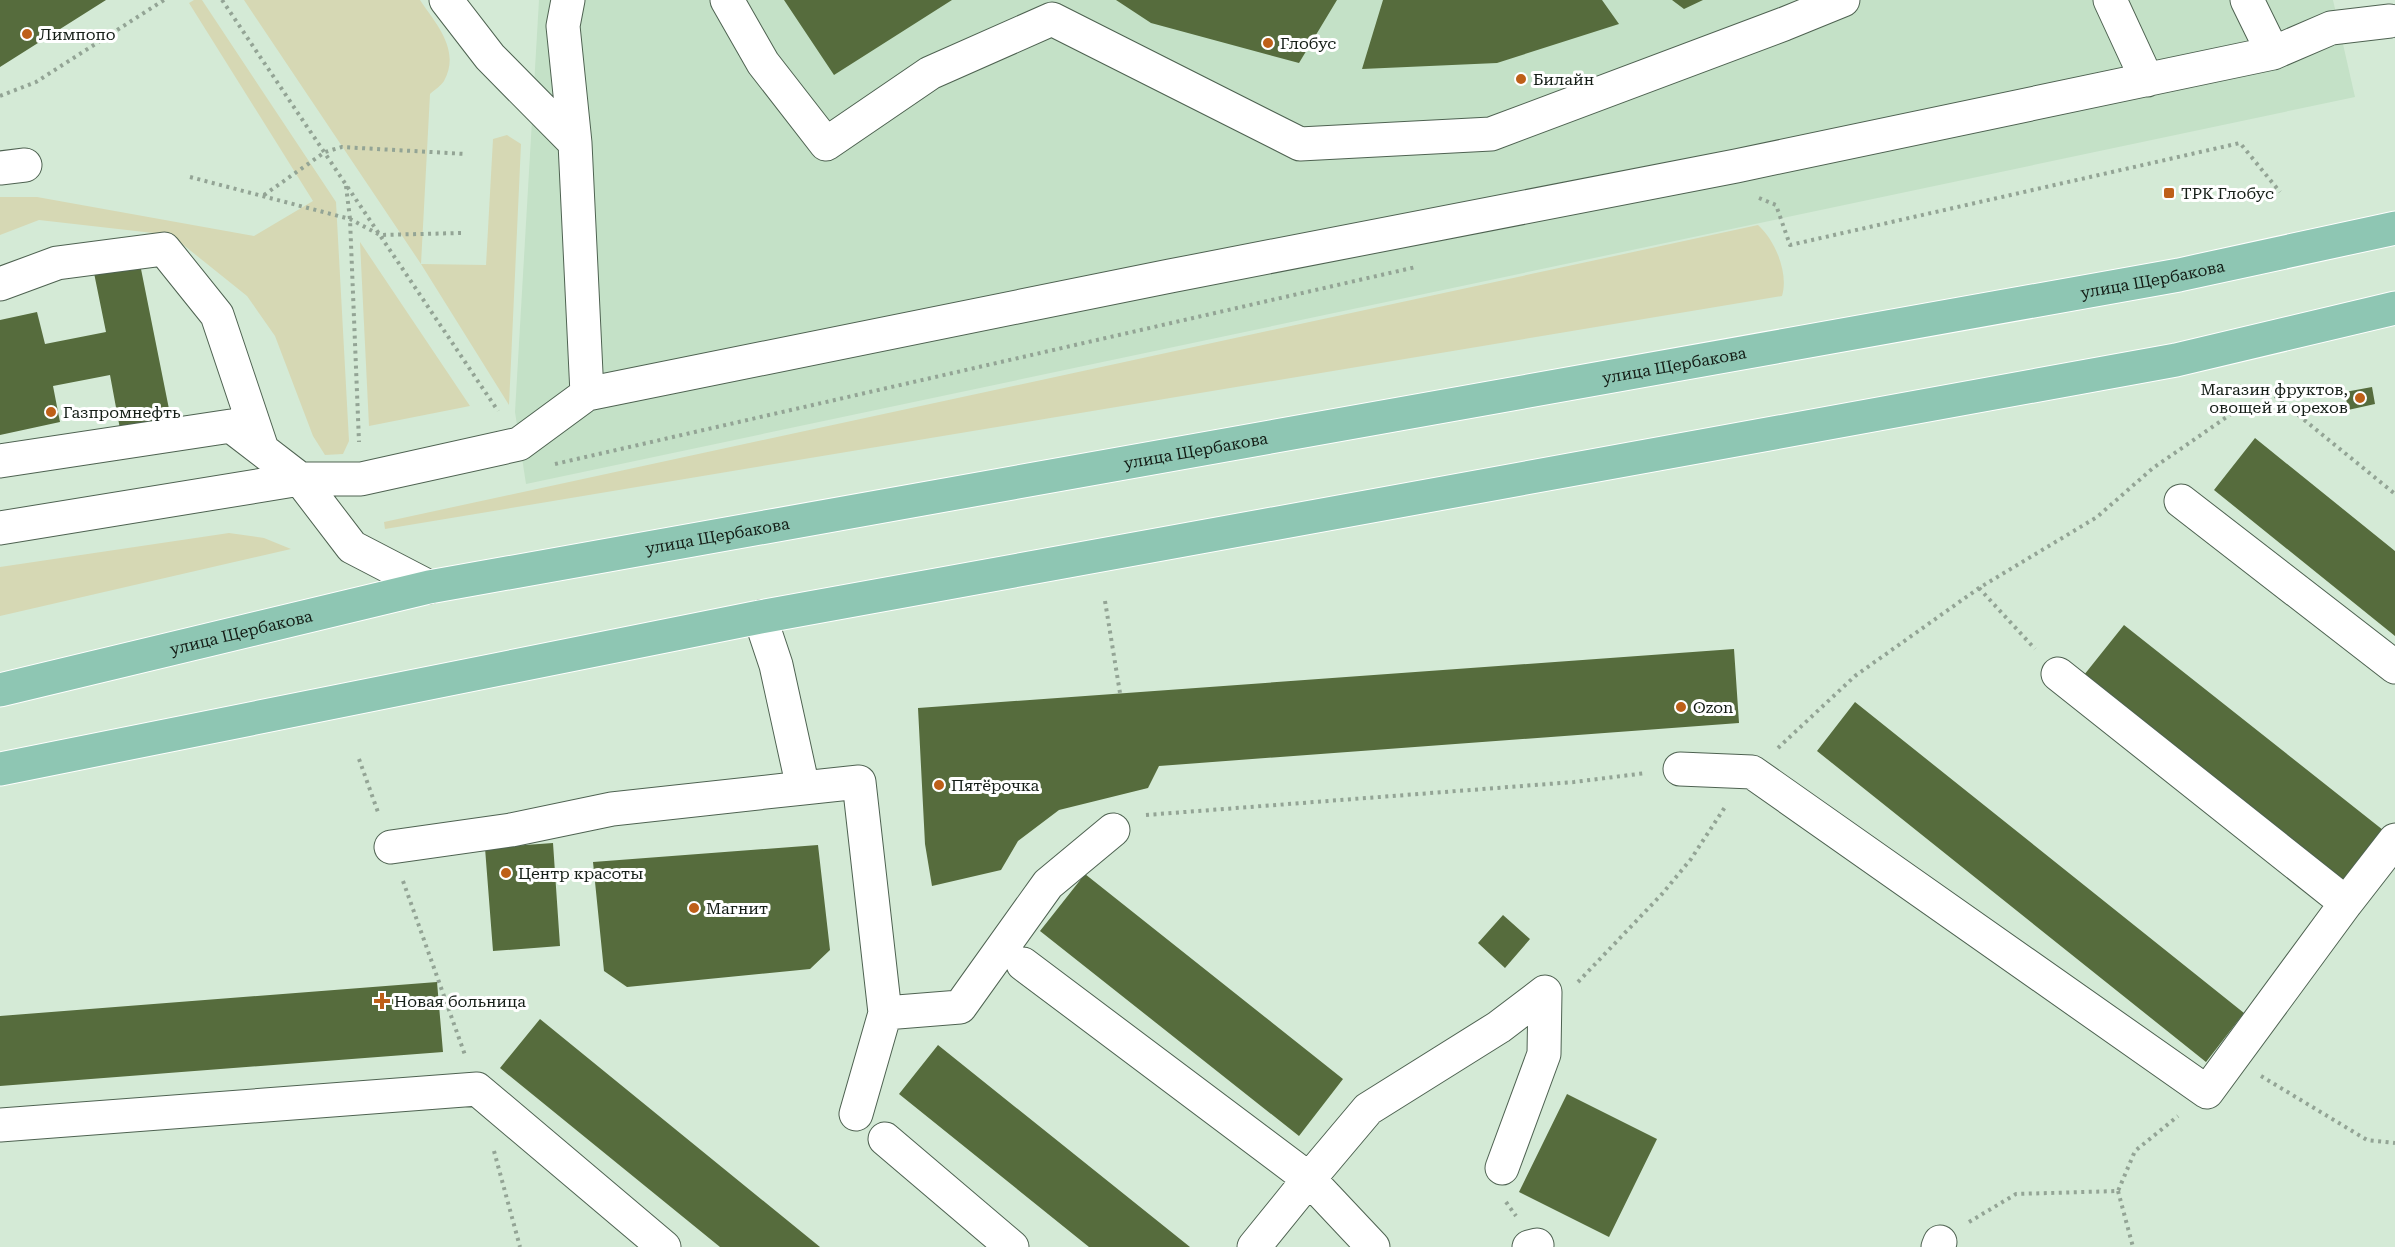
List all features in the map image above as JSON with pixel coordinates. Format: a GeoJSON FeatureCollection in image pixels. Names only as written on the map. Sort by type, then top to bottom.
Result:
{"type":"FeatureCollection","features":[{"type":"Feature","properties":{"kind":"main road","name":"улица Щербакова"},"geometry":{"type":"LineString","coordinates":[[0,690],[429,587],[2179,275],[2395,228]]}},
{"type":"Feature","properties":{"kind":"main road"},"geometry":{"type":"LineString","coordinates":[[0,769],[760,617],[2176,360],[2395,308]]}},
{"type":"Feature","properties":{"kind":"lane"},"geometry":{"type":"LineString","coordinates":[[446,0],[490,57],[575,143]]}},
{"type":"Feature","properties":{"kind":"lane"},"geometry":{"type":"LineString","coordinates":[[568,0],[563,26],[575,143],[587,394]]}},
{"type":"Feature","properties":{"kind":"lane"},"geometry":{"type":"LineString","coordinates":[[727,0],[763,63],[826,144],[930,73],[1052,19],[1300,144],[1491,134],[1843,0]]}},
{"type":"Feature","properties":{"kind":"lane"},"geometry":{"type":"LineString","coordinates":[[2110,0],[2147,80]]}},
{"type":"Feature","properties":{"kind":"lane"},"geometry":{"type":"LineString","coordinates":[[2247,0],[2273,54]]}},
{"type":"Feature","properties":{"kind":"lane"},"geometry":{"type":"LineString","coordinates":[[0,528],[300,479],[361,479],[519,444],[587,394],[1170,276],[1736,166],[2273,54],[2331,28],[2389,19]]}},
{"type":"Feature","properties":{"kind":"lane"},"geometry":{"type":"LineString","coordinates":[[0,284],[57,263],[164,249],[217,315],[262,449]]}},
{"type":"Feature","properties":{"kind":"lane"},"geometry":{"type":"LineString","coordinates":[[0,461],[231,426],[300,479],[352,548],[429,587]]}},
{"type":"Feature","properties":{"kind":"lane"},"geometry":{"type":"LineString","coordinates":[[2181,501],[2395,667]]}},
{"type":"Feature","properties":{"kind":"lane"},"geometry":{"type":"LineString","coordinates":[[760,617],[776,665],[803,788]]}},
{"type":"Feature","properties":{"kind":"lane"},"geometry":{"type":"LineString","coordinates":[[2058,674],[2346,903]]}},
{"type":"Feature","properties":{"kind":"lane"},"geometry":{"type":"LineString","coordinates":[[1680,769],[1752,772],[2207,1092],[2395,840]]}},
{"type":"Feature","properties":{"kind":"lane"},"geometry":{"type":"LineString","coordinates":[[391,847],[511,830],[612,809],[859,782],[885,1013],[856,1114]]}},
{"type":"Feature","properties":{"kind":"lane"},"geometry":{"type":"LineString","coordinates":[[885,1013],[960,1007],[1048,884],[1113,830]]}},
{"type":"Feature","properties":{"kind":"lane"},"geometry":{"type":"LineString","coordinates":[[1023,964],[1309,1179],[1373,1247]]}},
{"type":"Feature","properties":{"kind":"lane"},"geometry":{"type":"LineString","coordinates":[[1254,1247],[1368,1109],[1499,1027],[1545,992],[1544,1054],[1502,1168]]}},
{"type":"Feature","properties":{"kind":"lane"},"geometry":{"type":"LineString","coordinates":[[0,1125],[477,1089],[664,1247]]}},
{"type":"Feature","properties":{"kind":"lane"},"geometry":{"type":"LineString","coordinates":[[885,1140],[1012,1247]]}},
{"type":"Feature","properties":{"kind":"path"},"geometry":{"type":"LineString","coordinates":[[0,96],[36,82],[164,0]]}},
{"type":"Feature","properties":{"kind":"path"},"geometry":{"type":"LineString","coordinates":[[222,0],[519,444],[526,471],[1420,266]]}},
{"type":"Feature","properties":{"kind":"path"},"geometry":{"type":"LineString","coordinates":[[1756,196],[1776,205],[1790,245],[2240,143],[2280,192]]}},
{"type":"Feature","properties":{"kind":"path"},"geometry":{"type":"LineString","coordinates":[[264,195],[325,152],[342,147],[466,154]]}},
{"type":"Feature","properties":{"kind":"path"},"geometry":{"type":"LineString","coordinates":[[190,177],[350,219],[380,235],[461,233]]}},
{"type":"Feature","properties":{"kind":"path"},"geometry":{"type":"LineString","coordinates":[[346,184],[350,219],[361,479]]}},
{"type":"Feature","properties":{"kind":"path"},"geometry":{"type":"LineString","coordinates":[[2274,396],[2395,494]]}},
{"type":"Feature","properties":{"kind":"path"},"geometry":{"type":"LineString","coordinates":[[1979,588],[2058,674]]}},
{"type":"Feature","properties":{"kind":"path"},"geometry":{"type":"LineString","coordinates":[[1105,601],[1120,693]]}},
{"type":"Feature","properties":{"kind":"path"},"geometry":{"type":"LineString","coordinates":[[359,759],[477,1089]]}},
{"type":"Feature","properties":{"kind":"path"},"geometry":{"type":"LineString","coordinates":[[1113,830],[1132,817],[1562,783],[1680,769]]}},
{"type":"Feature","properties":{"kind":"path"},"geometry":{"type":"LineString","coordinates":[[2232,1059],[2367,1140],[2395,1143]]}},
{"type":"Feature","properties":{"kind":"path"},"geometry":{"type":"LineString","coordinates":[[2133,1247],[2118,1191],[2135,1151],[2207,1092]]}},
{"type":"Feature","properties":{"kind":"path"},"geometry":{"type":"LineString","coordinates":[[492,1146],[520,1247]]}},
{"type":"Feature","properties":{"kind":"path"},"geometry":{"type":"LineString","coordinates":[[1939,1244],[2016,1194],[2118,1191]]}},
{"type":"Feature","properties":{"kind":"shaded area"},"geometry":{"type":"Polygon","coordinates":[[[202,0],[336,202],[349,441],[343,454],[325,455],[313,436],[275,336],[247,296],[171,235],[39,220],[0,235],[0,197],[37,197],[254,236],[313,201],[189,3],[202,0]]]}},
{"type":"Feature","properties":{"kind":"shaded area"},"geometry":{"type":"Polygon","coordinates":[[[244,0],[420,0],[433,18],[444,38],[450,59],[449,70],[444,81],[430,94],[421,264],[244,0]]]}},
{"type":"Feature","properties":{"kind":"shaded area"},"geometry":{"type":"Polygon","coordinates":[[[539,0],[2333,0],[2355,97],[526,484],[515,412],[539,0]]]}},
{"type":"Feature","properties":{"kind":"shaded area"},"geometry":{"type":"Polygon","coordinates":[[[507,135],[521,144],[509,405],[421,264],[486,265],[493,139],[507,135]]]}},
{"type":"Feature","properties":{"kind":"shaded area"},"geometry":{"type":"Polygon","coordinates":[[[1758,225],[1770,239],[1779,258],[1784,277],[1782,296],[385,529],[384,522],[1758,225]]]}},
{"type":"Feature","properties":{"kind":"shaded area"},"geometry":{"type":"Polygon","coordinates":[[[360,242],[470,406],[369,426],[360,242]]]}},
{"type":"Feature","properties":{"kind":"shaded area"},"geometry":{"type":"Polygon","coordinates":[[[229,533],[264,538],[291,549],[0,616],[0,567],[229,533]]]}},
{"type":"Feature","properties":{"kind":"building","name":"Лимпопо"},"geometry":{"type":"Polygon","coordinates":[[[0,0],[106,0],[0,67],[0,0]]]}},
{"type":"Feature","properties":{"kind":"building"},"geometry":{"type":"Polygon","coordinates":[[[784,0],[952,0],[834,75],[784,0]]]}},
{"type":"Feature","properties":{"kind":"building","name":"Глобус"},"geometry":{"type":"Polygon","coordinates":[[[1116,0],[1337,0],[1299,63],[1151,23],[1116,0]]]}},
{"type":"Feature","properties":{"kind":"building"},"geometry":{"type":"Polygon","coordinates":[[[1383,0],[1602,0],[1619,24],[1497,63],[1362,69],[1383,0]]]}},
{"type":"Feature","properties":{"kind":"building"},"geometry":{"type":"Polygon","coordinates":[[[1672,0],[1703,0],[1684,9],[1672,0]]]}},
{"type":"Feature","properties":{"kind":"building"},"geometry":{"type":"Polygon","coordinates":[[[140,264],[171,419],[120,429],[110,375],[53,386],[60,422],[0,435],[0,320],[37,312],[45,344],[106,332],[94,273],[140,264]]]}},
{"type":"Feature","properties":{"kind":"building","name":"Магазин фруктов, овощей и орехов"},"geometry":{"type":"Polygon","coordinates":[[[2372,387],[2375,404],[2348,410],[2345,392],[2372,387]]]}},
{"type":"Feature","properties":{"kind":"building"},"geometry":{"type":"Polygon","coordinates":[[[2255,438],[2395,551],[2395,636],[2214,490],[2255,438]]]}},
{"type":"Feature","properties":{"kind":"building"},"geometry":{"type":"Polygon","coordinates":[[[2124,625],[2383,830],[2343,881],[2084,675],[2124,625]]]}},
{"type":"Feature","properties":{"kind":"building"},"geometry":{"type":"Polygon","coordinates":[[[1734,649],[1739,723],[1159,766],[1148,788],[1059,810],[1018,841],[1001,870],[932,886],[925,844],[918,708],[1734,649]]]}},
{"type":"Feature","properties":{"kind":"building"},"geometry":{"type":"Polygon","coordinates":[[[1855,702],[2244,1013],[2206,1062],[1817,751],[1855,702]]]}},
{"type":"Feature","properties":{"kind":"building"},"geometry":{"type":"Polygon","coordinates":[[[553,843],[560,946],[493,951],[485,848],[553,843]]]}},
{"type":"Feature","properties":{"kind":"building"},"geometry":{"type":"Polygon","coordinates":[[[818,845],[830,950],[810,969],[627,987],[604,971],[593,862],[818,845]]]}},
{"type":"Feature","properties":{"kind":"building"},"geometry":{"type":"Polygon","coordinates":[[[1085,874],[1343,1079],[1299,1136],[1040,931],[1085,874]]]}},
{"type":"Feature","properties":{"kind":"building"},"geometry":{"type":"Polygon","coordinates":[[[1503,915],[1530,939],[1505,968],[1478,943],[1503,915]]]}},
{"type":"Feature","properties":{"kind":"building"},"geometry":{"type":"Polygon","coordinates":[[[437,982],[443,1052],[0,1086],[0,1016],[437,982]]]}},
{"type":"Feature","properties":{"kind":"building"},"geometry":{"type":"Polygon","coordinates":[[[540,1019],[820,1247],[720,1247],[500,1068],[540,1019]]]}},
{"type":"Feature","properties":{"kind":"building"},"geometry":{"type":"Polygon","coordinates":[[[938,1045],[1190,1247],[1089,1247],[899,1094],[938,1045]]]}},
{"type":"Feature","properties":{"kind":"building"},"geometry":{"type":"Polygon","coordinates":[[[1567,1094],[1657,1139],[1609,1237],[1519,1192],[1567,1094]]]}},
{"type":"Feature","properties":{"kind":"place","name":"Лимпопо"},"geometry":{"type":"Point","coordinates":[27,34]}},
{"type":"Feature","properties":{"kind":"place","name":"Глобус"},"geometry":{"type":"Point","coordinates":[1268,43]}},
{"type":"Feature","properties":{"kind":"place","name":"Билайн"},"geometry":{"type":"Point","coordinates":[1521,79]}},
{"type":"Feature","properties":{"kind":"place","name":"ТРК Глобус"},"geometry":{"type":"Point","coordinates":[2169,193]}},
{"type":"Feature","properties":{"kind":"place","name":"Магазин фруктов, овощей и орехов"},"geometry":{"type":"Point","coordinates":[2360,398]}},
{"type":"Feature","properties":{"kind":"place","name":"Газпромнефть"},"geometry":{"type":"Point","coordinates":[51,412]}},
{"type":"Feature","properties":{"kind":"place","name":"Ozon"},"geometry":{"type":"Point","coordinates":[1681,707]}},
{"type":"Feature","properties":{"kind":"place","name":"Пятёрочка"},"geometry":{"type":"Point","coordinates":[939,785]}},
{"type":"Feature","properties":{"kind":"place","name":"Центр красоты"},"geometry":{"type":"Point","coordinates":[506,873]}},
{"type":"Feature","properties":{"kind":"place","name":"Магнит"},"geometry":{"type":"Point","coordinates":[694,908]}},
{"type":"Feature","properties":{"kind":"place","name":"Новая больница"},"geometry":{"type":"Point","coordinates":[382,1001]}}]}
